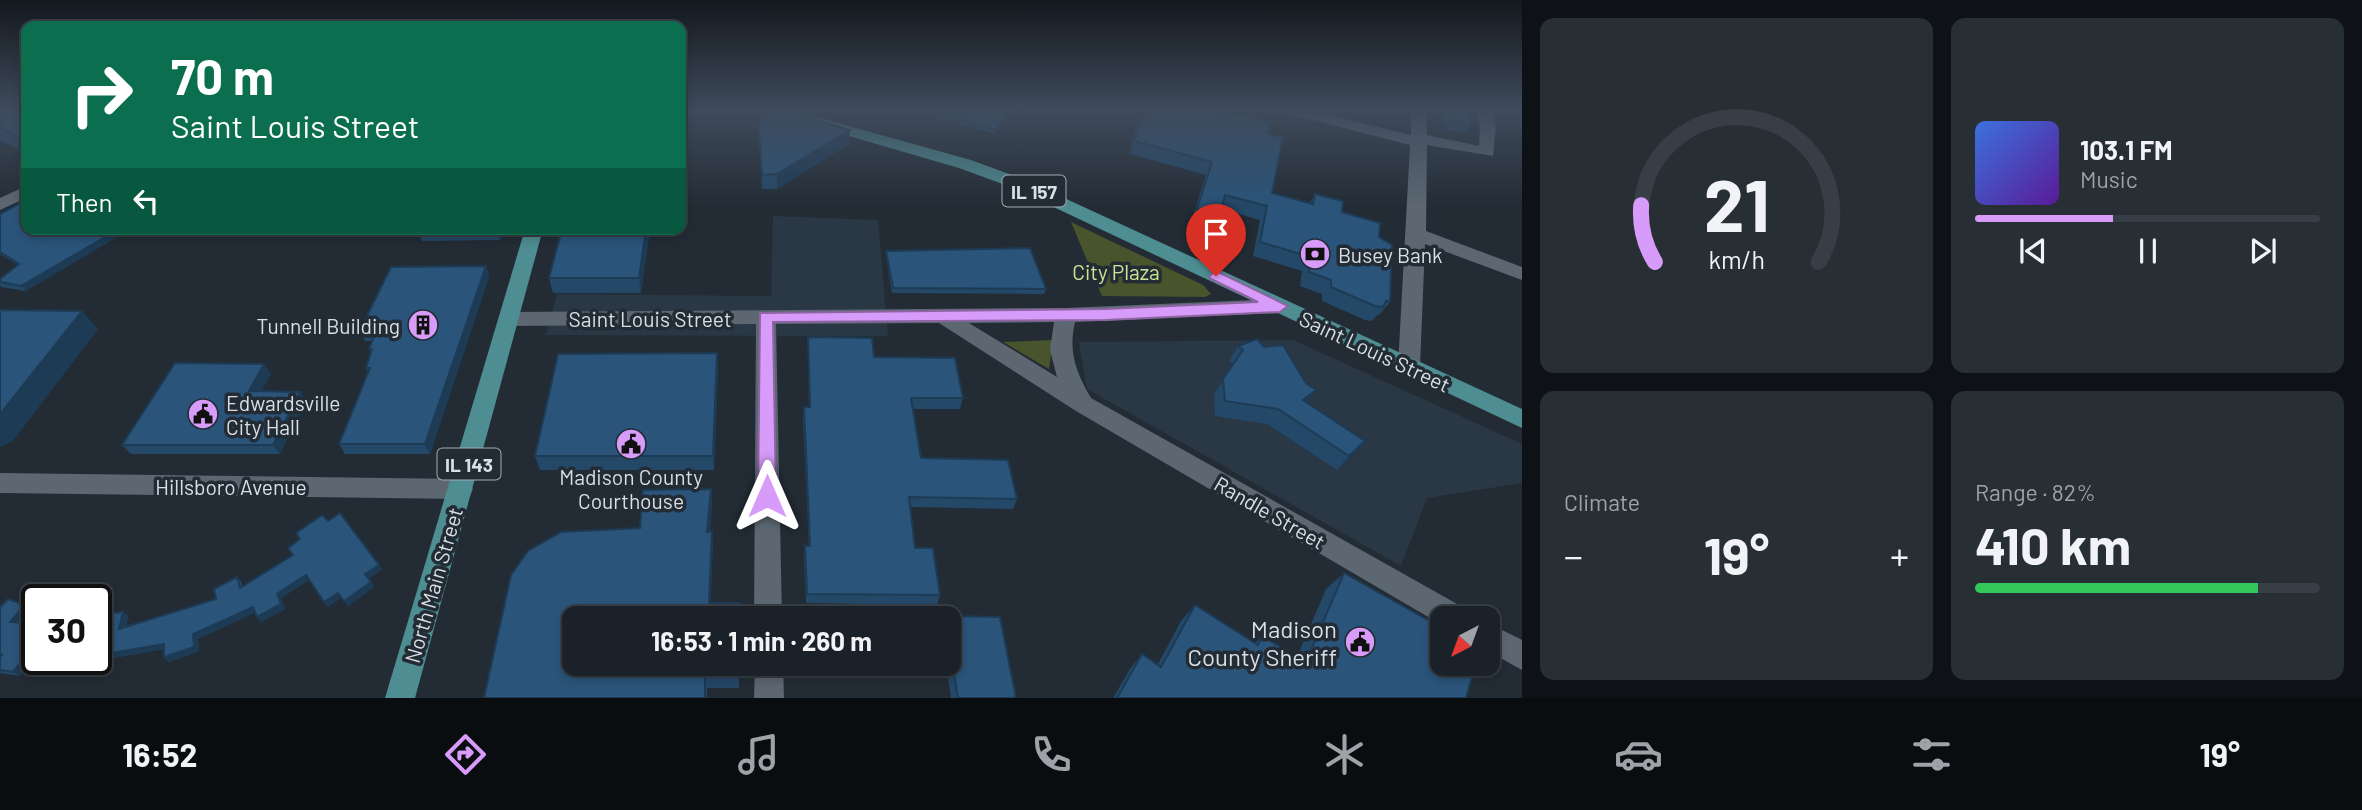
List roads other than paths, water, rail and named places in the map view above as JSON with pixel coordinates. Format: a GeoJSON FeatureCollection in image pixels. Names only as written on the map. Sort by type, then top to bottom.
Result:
{"type":"FeatureCollection","features":[{"type":"Feature","properties":{"kind":"main road","name":"IL 157"},"geometry":{"type":"LineString","coordinates":[[886,143],[990,173],[1280,306]]}},
{"type":"Feature","properties":{"kind":"main road","name":"North Main Street"},"geometry":{"type":"LineString","coordinates":[[400,698],[532,235]]}},
{"type":"Feature","properties":{"kind":"main road","name":"Saint Louis Street"},"geometry":{"type":"LineString","coordinates":[[1280,306],[1522,419]]}},
{"type":"Feature","properties":{"kind":"street"},"geometry":{"type":"LineString","coordinates":[[1409,367],[1417,234],[1419,143]]}},
{"type":"Feature","properties":{"kind":"street"},"geometry":{"type":"LineString","coordinates":[[1433,143],[1488,153],[1488,143]]}},
{"type":"Feature","properties":{"kind":"street"},"geometry":{"type":"LineString","coordinates":[[0,205],[21,194]]}},
{"type":"Feature","properties":{"kind":"street"},"geometry":{"type":"LineString","coordinates":[[1417,234],[1522,274]]}},
{"type":"Feature","properties":{"kind":"street","name":"Saint Louis Street"},"geometry":{"type":"LineString","coordinates":[[509,319],[1066,315],[1280,306]]}},
{"type":"Feature","properties":{"kind":"street"},"geometry":{"type":"LineString","coordinates":[[1066,315],[1059,343],[1061,362],[1084,405]]}},
{"type":"Feature","properties":{"kind":"street","name":"Randle Street"},"geometry":{"type":"LineString","coordinates":[[943,316],[1084,405],[1434,606]]}},
{"type":"Feature","properties":{"kind":"street"},"geometry":{"type":"LineString","coordinates":[[766,317],[768,606]]}},
{"type":"Feature","properties":{"kind":"street","name":"Hillsboro Avenue"},"geometry":{"type":"LineString","coordinates":[[0,483],[461,489]]}},
{"type":"Feature","properties":{"kind":"street"},"geometry":{"type":"LineString","coordinates":[[1500,643],[1522,656]]}},
{"type":"Feature","properties":{"kind":"street"},"geometry":{"type":"LineString","coordinates":[[769,676],[769,698]]}},
{"type":"Feature","properties":{"kind":"place","name":"Busey Bank"},"geometry":{"type":"Point","coordinates":[1315,254]}},
{"type":"Feature","properties":{"kind":"place","name":"Tunnell Building"},"geometry":{"type":"Point","coordinates":[423,325]}},
{"type":"Feature","properties":{"kind":"place","name":"Edwardsville City Hall"},"geometry":{"type":"Point","coordinates":[203,414]}},
{"type":"Feature","properties":{"kind":"place","name":"Madison County Courthouse"},"geometry":{"type":"Point","coordinates":[631,444]}},
{"type":"Feature","properties":{"kind":"place","name":"Madison County Sheriff"},"geometry":{"type":"Point","coordinates":[1360,642]}},
{"type":"Feature","properties":{"kind":"park label","name":"City Plaza"},"geometry":{"type":"Point","coordinates":[1116,271]}}]}
